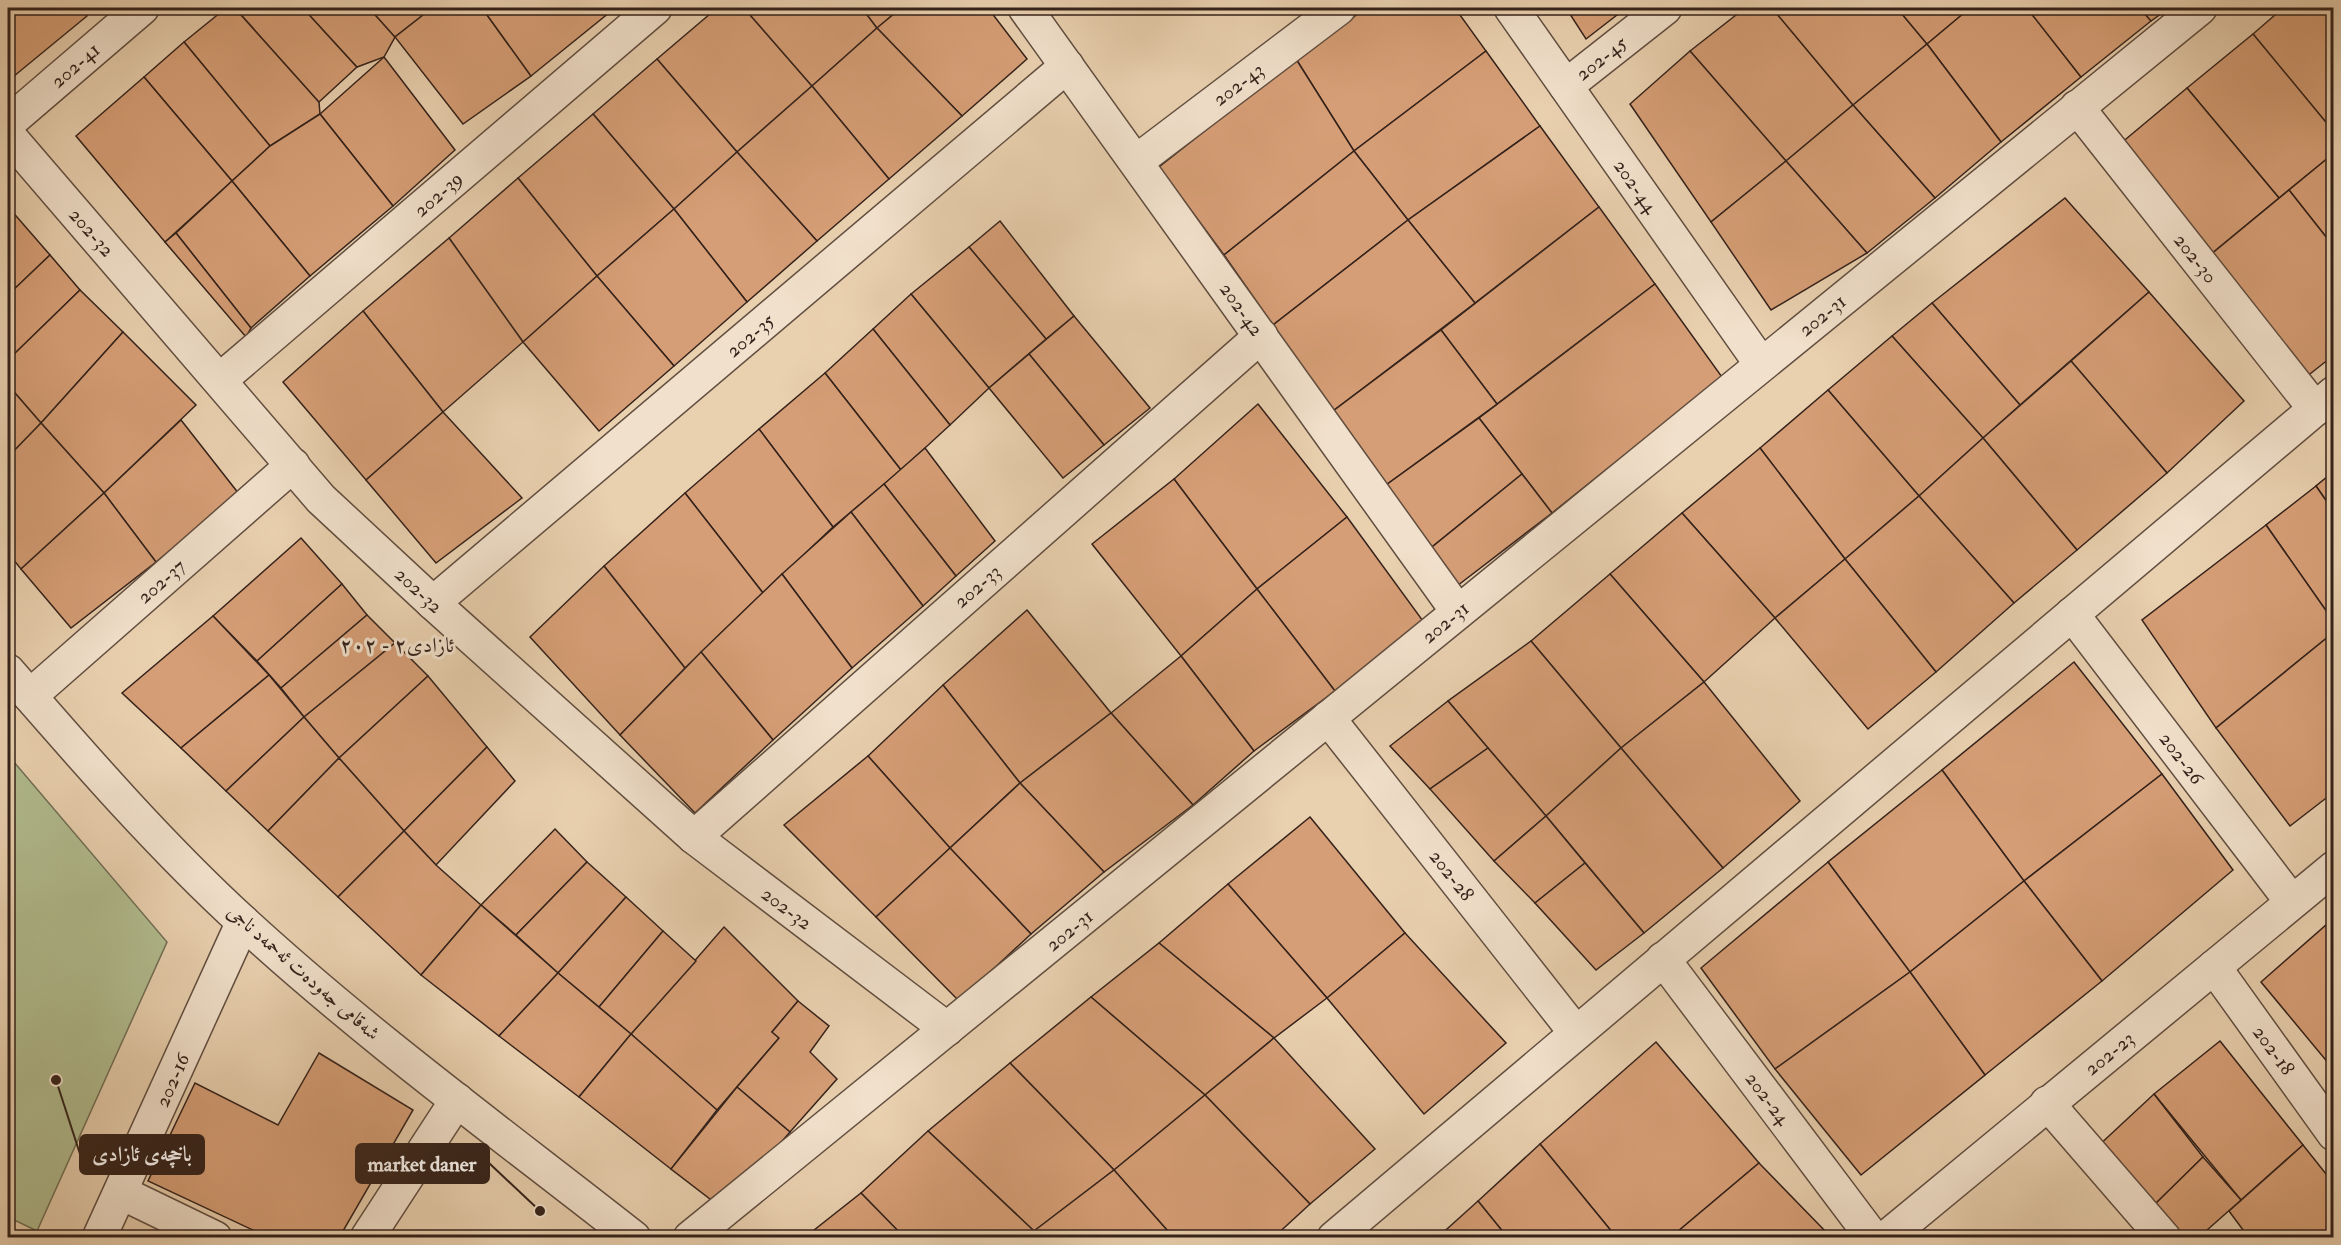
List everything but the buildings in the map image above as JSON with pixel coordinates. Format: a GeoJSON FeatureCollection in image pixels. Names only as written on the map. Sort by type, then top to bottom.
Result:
{"type":"FeatureCollection","features":[{"type":"Feature","properties":{"kind":"street","name":"202-41"},"geometry":{"type":"LineString","coordinates":[[8,123],[142,8]]}},
{"type":"Feature","properties":{"kind":"street","name":"202-39"},"geometry":{"type":"LineString","coordinates":[[220,380],[655,8]]}},
{"type":"Feature","properties":{"kind":"street","name":"202-42"},"geometry":{"type":"LineString","coordinates":[[1025,8],[1137,161],[1458,612]]}},
{"type":"Feature","properties":{"kind":"street","name":"202-43"},"geometry":{"type":"LineString","coordinates":[[1137,161],[1339,8]]}},
{"type":"Feature","properties":{"kind":"street","name":"202-44"},"geometry":{"type":"LineString","coordinates":[[1511,8],[1761,364]]}},
{"type":"Feature","properties":{"kind":"street","name":"202-45"},"geometry":{"type":"LineString","coordinates":[[1566,86],[1665,8]]}},
{"type":"Feature","properties":{"kind":"street","name":"202-31"},"geometry":{"type":"LineString","coordinates":[[690,1238],[2200,8]]}},
{"type":"Feature","properties":{"kind":"street","name":"202-35"},"geometry":{"type":"LineString","coordinates":[[433,603],[1067,66]]}},
{"type":"Feature","properties":{"kind":"street","name":"202-30"},"geometry":{"type":"LineString","coordinates":[[2077,107],[2324,401]]}},
{"type":"Feature","properties":{"kind":"street","name":"202-32"},"geometry":{"type":"LineString","coordinates":[[8,135],[321,498],[433,603],[693,837],[947,1029]]}},
{"type":"Feature","properties":{"kind":"street","name":"202-33"},"geometry":{"type":"LineString","coordinates":[[693,837],[1261,336]]}},
{"type":"Feature","properties":{"kind":"street"},"geometry":{"type":"LineString","coordinates":[[1334,1238],[2324,401]]}},
{"type":"Feature","properties":{"kind":"street","name":"202-37"},"geometry":{"type":"LineString","coordinates":[[30,696],[293,465]]}},
{"type":"Feature","properties":{"kind":"street","name":"202-26"},"geometry":{"type":"LineString","coordinates":[[2072,614],[2292,902]]}},
{"type":"Feature","properties":{"kind":"street","name":"شەقامی جەودەت ئەحمەد ناجی"},"geometry":{"type":"LineString","coordinates":[[8,670],[126,804],[243,922],[311,981],[457,1100],[634,1238]]}},
{"type":"Feature","properties":{"kind":"street","name":"202-28"},"geometry":{"type":"LineString","coordinates":[[1328,718],[1576,1033]]}},
{"type":"Feature","properties":{"kind":"street","name":"202-23"},"geometry":{"type":"LineString","coordinates":[[1886,1238],[2334,868]]}},
{"type":"Feature","properties":{"kind":"street","name":"202-16"},"geometry":{"type":"LineString","coordinates":[[99,1238],[122,1193],[243,922]]}},
{"type":"Feature","properties":{"kind":"street","name":"202-24"},"geometry":{"type":"LineString","coordinates":[[1663,959],[1873,1238]]}},
{"type":"Feature","properties":{"kind":"street","name":"202-18"},"geometry":{"type":"LineString","coordinates":[[2214,967],[2334,1134]]}},
{"type":"Feature","properties":{"kind":"street"},"geometry":{"type":"LineString","coordinates":[[367,1238],[457,1100]]}},
{"type":"Feature","properties":{"kind":"street"},"geometry":{"type":"LineString","coordinates":[[2047,1103],[2164,1238]]}},
{"type":"Feature","properties":{"kind":"street"},"geometry":{"type":"LineString","coordinates":[[122,1193],[215,1238]]}},
{"type":"Feature","properties":{"kind":"green space"},"geometry":{"type":"Polygon","coordinates":[[[8,755],[167,942],[37,1231],[8,1217],[8,755]]]}},
{"type":"Feature","properties":{"kind":"place","name":"باخچەی ئازادی"},"geometry":{"type":"Point","coordinates":[56,1080]}},
{"type":"Feature","properties":{"kind":"place","name":"market daner"},"geometry":{"type":"Point","coordinates":[540,1211]}},
{"type":"Feature","properties":{"kind":"district","name":"ئازادی٢ - ٢٠٢"},"geometry":{"type":"Point","coordinates":[397,645]}}]}
